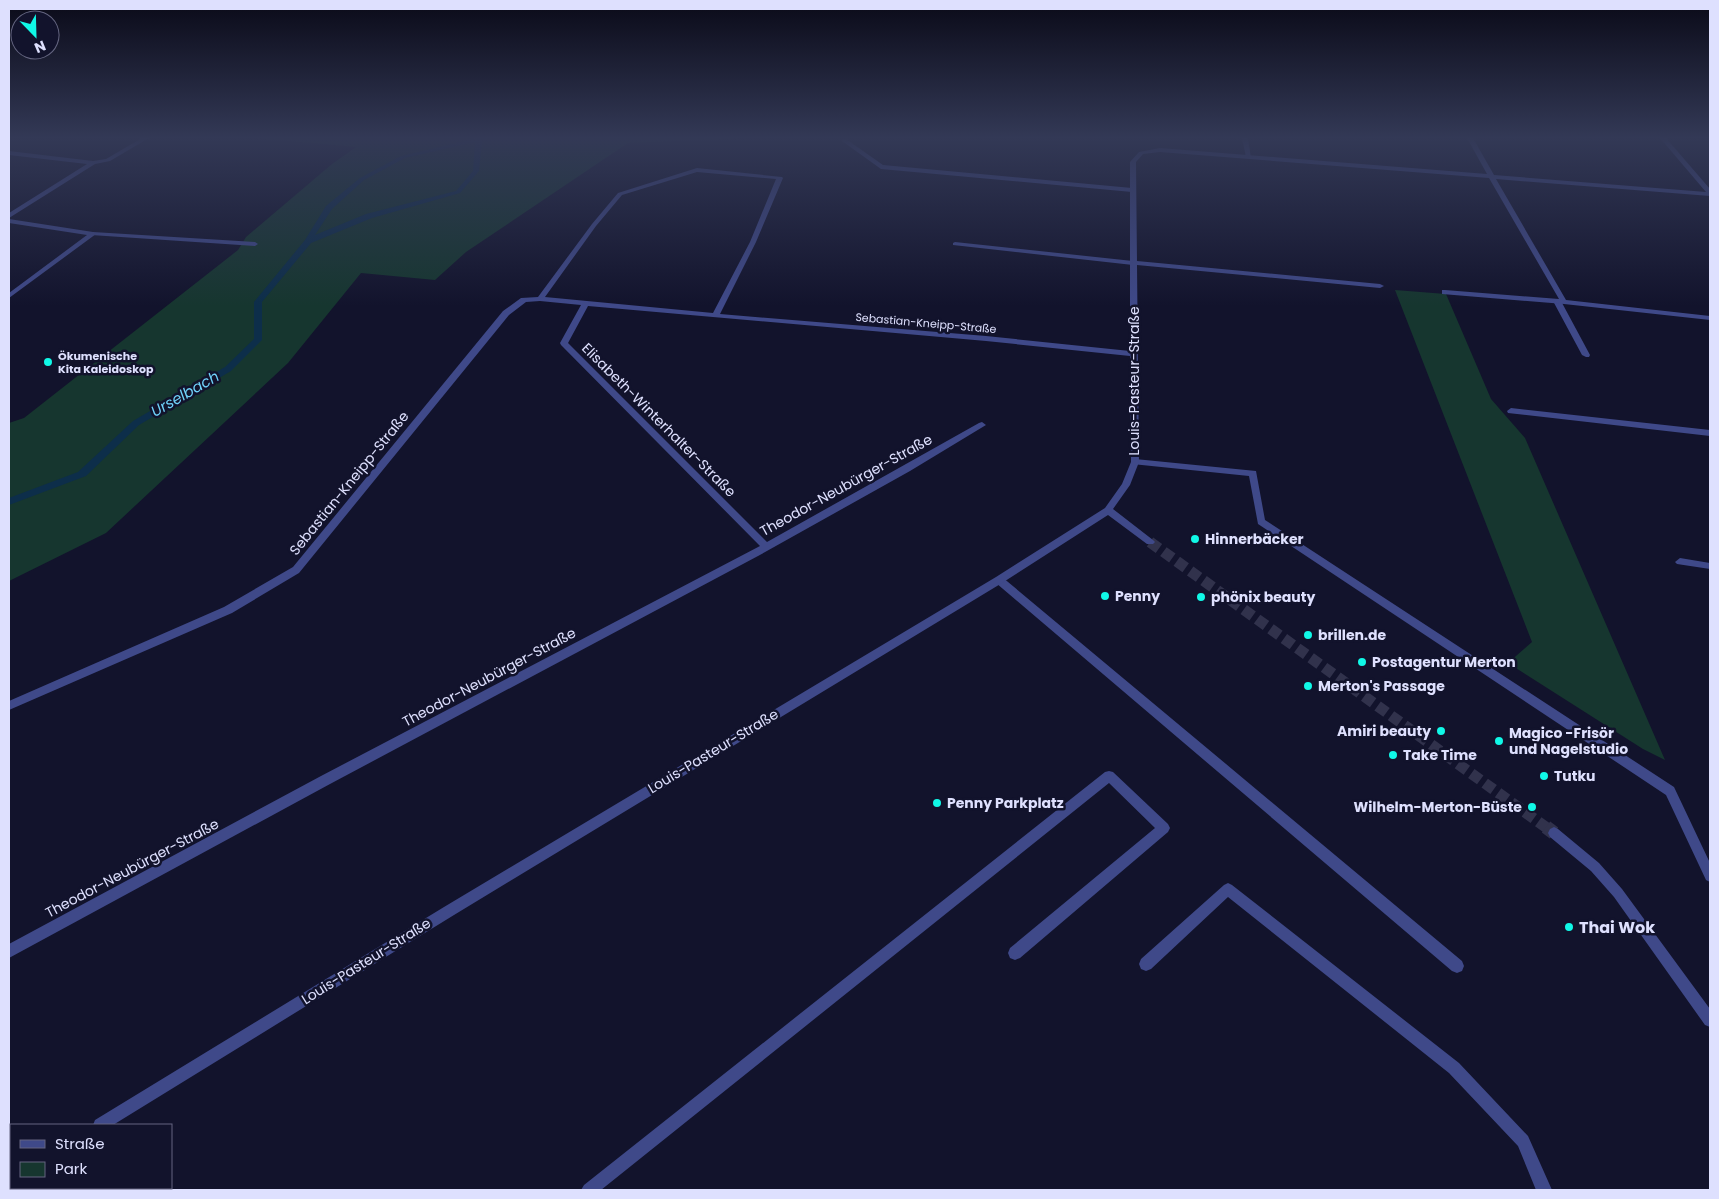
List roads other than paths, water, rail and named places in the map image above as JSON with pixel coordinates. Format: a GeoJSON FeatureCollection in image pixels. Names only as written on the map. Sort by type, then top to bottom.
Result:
{"type":"FeatureCollection","features":[{"type":"Feature","properties":{"kind":"street"},"geometry":{"type":"LineString","coordinates":[[9,216],[44,194]]}},
{"type":"Feature","properties":{"kind":"street"},"geometry":{"type":"LineString","coordinates":[[540,299],[594,225],[620,194]]}},
{"type":"Feature","properties":{"kind":"street"},"geometry":{"type":"LineString","coordinates":[[715,316],[753,242],[773,194]]}},
{"type":"Feature","properties":{"kind":"street","name":"Louis-Pasteur-Straße"},"geometry":{"type":"LineString","coordinates":[[102,1124],[449,911],[1000,580],[1108,510],[1126,485],[1135,462],[1132,194]]}},
{"type":"Feature","properties":{"kind":"street"},"geometry":{"type":"LineString","coordinates":[[1502,194],[1561,302],[1586,355]]}},
{"type":"Feature","properties":{"kind":"street"},"geometry":{"type":"LineString","coordinates":[[9,221],[93,234],[255,244]]}},
{"type":"Feature","properties":{"kind":"street"},"geometry":{"type":"LineString","coordinates":[[9,296],[93,234]]}},
{"type":"Feature","properties":{"kind":"street"},"geometry":{"type":"LineString","coordinates":[[954,244],[1380,286]]}},
{"type":"Feature","properties":{"kind":"street"},"geometry":{"type":"LineString","coordinates":[[1446,292],[1710,318]]}},
{"type":"Feature","properties":{"kind":"street","name":"Sebastian-Kneipp-Straße"},"geometry":{"type":"LineString","coordinates":[[9,706],[228,610],[296,570],[506,313],[524,300],[540,299],[715,316],[981,338],[1135,354]]}},
{"type":"Feature","properties":{"kind":"street","name":"Elisabeth-Winterhalter-Straße"},"geometry":{"type":"LineString","coordinates":[[585,304],[564,343],[766,548]]}},
{"type":"Feature","properties":{"kind":"street"},"geometry":{"type":"LineString","coordinates":[[1511,411],[1710,432]]}},
{"type":"Feature","properties":{"kind":"street","name":"Theodor-Neubürger-Straße"},"geometry":{"type":"LineString","coordinates":[[9,951],[368,758],[766,548],[876,488],[982,425]]}},
{"type":"Feature","properties":{"kind":"street"},"geometry":{"type":"LineString","coordinates":[[1135,462],[1253,473],[1261,522],[1670,791],[1710,876]]}},
{"type":"Feature","properties":{"kind":"street"},"geometry":{"type":"LineString","coordinates":[[1108,510],[1150,542]]}},
{"type":"Feature","properties":{"kind":"street"},"geometry":{"type":"LineString","coordinates":[[1680,562],[1710,566]]}},
{"type":"Feature","properties":{"kind":"street"},"geometry":{"type":"LineString","coordinates":[[1000,580],[1457,966]]}},
{"type":"Feature","properties":{"kind":"street"},"geometry":{"type":"LineString","coordinates":[[589,1190],[1109,776],[1164,828],[1015,953]]}},
{"type":"Feature","properties":{"kind":"street"},"geometry":{"type":"LineString","coordinates":[[1554,833],[1594,867],[1618,893],[1710,1020]]}},
{"type":"Feature","properties":{"kind":"street"},"geometry":{"type":"LineString","coordinates":[[1146,964],[1228,889],[1454,1068],[1523,1141],[1544,1190]]}},
{"type":"Feature","properties":{"kind":"waterway","name":"Urselbach"},"geometry":{"type":"LineString","coordinates":[[308,241],[329,208],[345,194]]}},
{"type":"Feature","properties":{"kind":"waterway","name":"Urselbach"},"geometry":{"type":"LineString","coordinates":[[308,241],[369,216],[451,194]]}},
{"type":"Feature","properties":{"kind":"waterway","name":"Urselbach"},"geometry":{"type":"LineString","coordinates":[[9,502],[82,474],[136,423],[228,369],[258,340],[258,302],[308,241]]}},
{"type":"Feature","properties":{"kind":"tunnel"},"geometry":{"type":"LineString","coordinates":[[1150,542],[1547,828]]}},
{"type":"Feature","properties":{"kind":"tunnel"},"geometry":{"type":"LineString","coordinates":[[1546,827],[1554,833]]}},
{"type":"Feature","properties":{"kind":"place","name":"Ökumenische Kita Kaleidoskop"},"geometry":{"type":"Point","coordinates":[48,362]}},
{"type":"Feature","properties":{"kind":"place","name":"Hinnerbäcker"},"geometry":{"type":"Point","coordinates":[1195,539]}},
{"type":"Feature","properties":{"kind":"place","name":"Penny"},"geometry":{"type":"Point","coordinates":[1105,596]}},
{"type":"Feature","properties":{"kind":"place","name":"phönix beauty"},"geometry":{"type":"Point","coordinates":[1201,597]}},
{"type":"Feature","properties":{"kind":"place","name":"brillen.de"},"geometry":{"type":"Point","coordinates":[1308,635]}},
{"type":"Feature","properties":{"kind":"place","name":"Postagentur Merton"},"geometry":{"type":"Point","coordinates":[1362,662]}},
{"type":"Feature","properties":{"kind":"place","name":"Merton's Passage"},"geometry":{"type":"Point","coordinates":[1308,686]}},
{"type":"Feature","properties":{"kind":"place","name":"Amiri beauty"},"geometry":{"type":"Point","coordinates":[1441,731]}},
{"type":"Feature","properties":{"kind":"place","name":"Magico -Frisör und Nagelstudio"},"geometry":{"type":"Point","coordinates":[1499,741]}},
{"type":"Feature","properties":{"kind":"place","name":"Take Time"},"geometry":{"type":"Point","coordinates":[1393,755]}},
{"type":"Feature","properties":{"kind":"place","name":"Tutku"},"geometry":{"type":"Point","coordinates":[1544,776]}},
{"type":"Feature","properties":{"kind":"place","name":"Penny Parkplatz"},"geometry":{"type":"Point","coordinates":[937,803]}},
{"type":"Feature","properties":{"kind":"place","name":"Wilhelm-Merton-Büste"},"geometry":{"type":"Point","coordinates":[1532,807]}},
{"type":"Feature","properties":{"kind":"place","name":"Thai Wok"},"geometry":{"type":"Point","coordinates":[1569,927]}}]}
